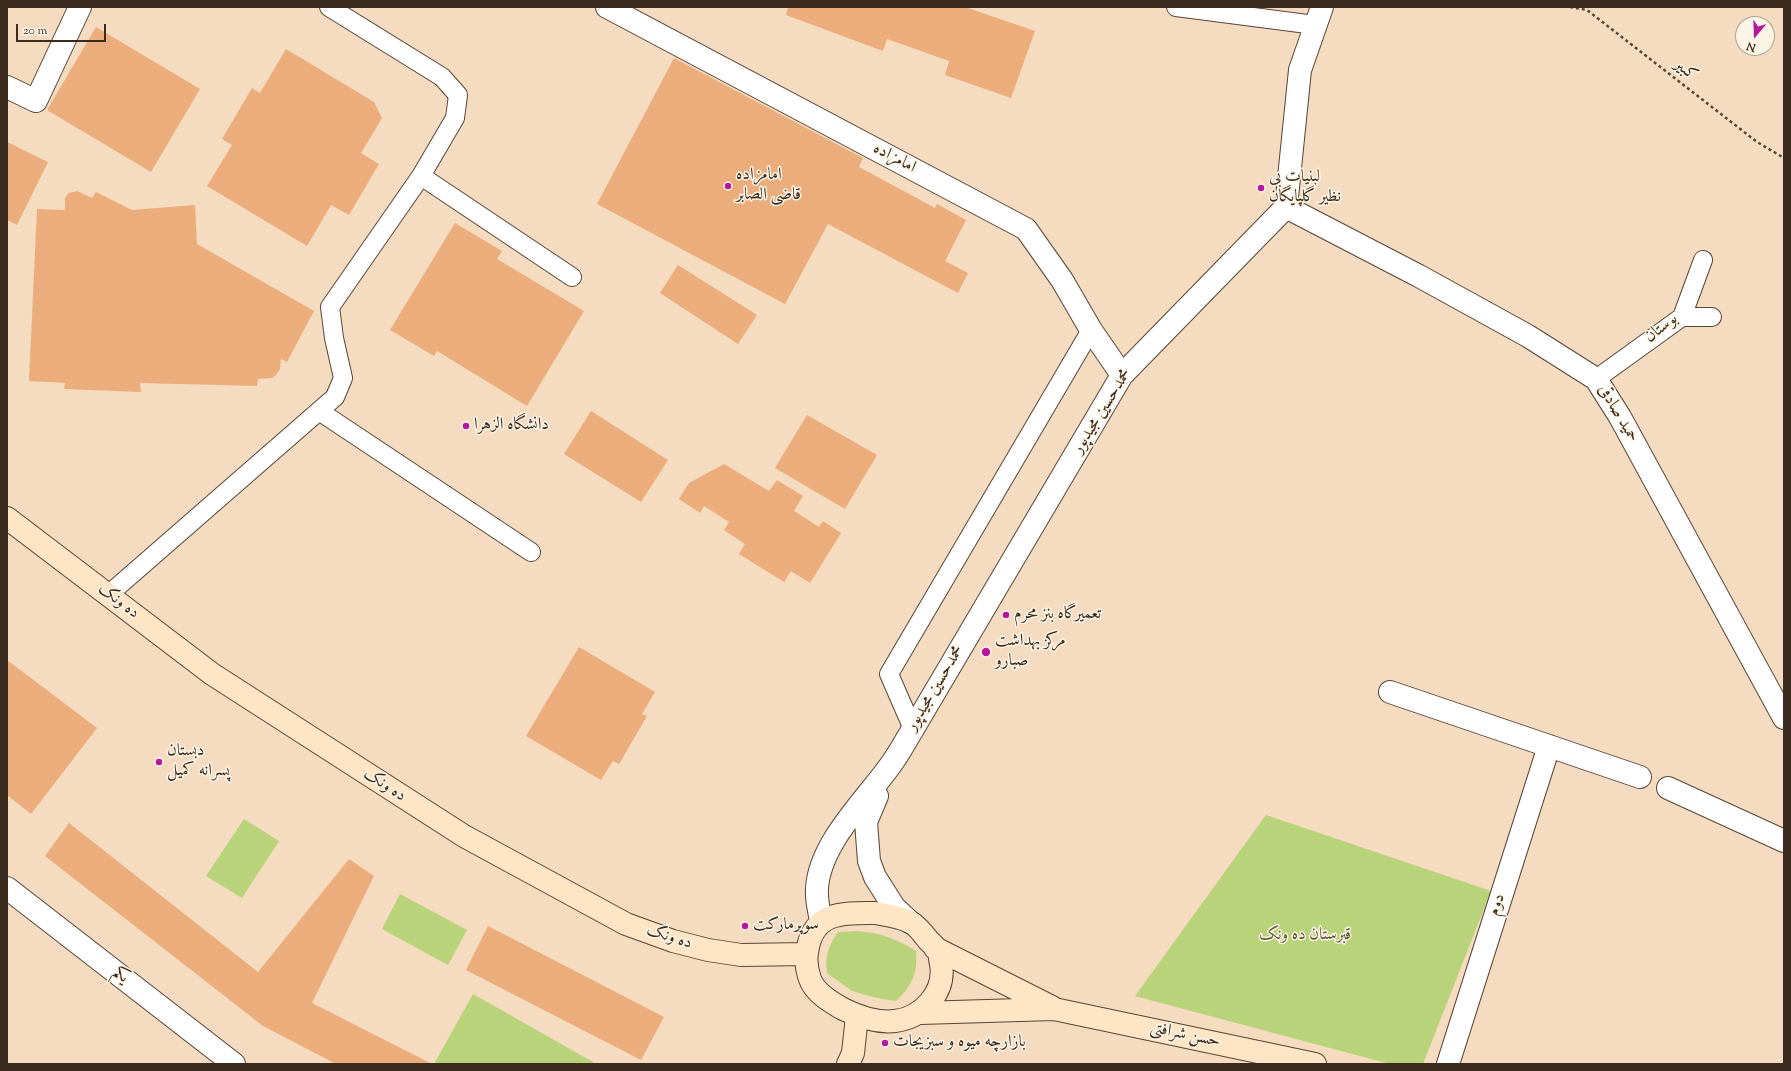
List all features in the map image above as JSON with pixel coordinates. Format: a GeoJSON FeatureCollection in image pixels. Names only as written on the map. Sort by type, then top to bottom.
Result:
{"type":"FeatureCollection","features":[{"type":"Feature","properties":{"kind":"street"},"geometry":{"type":"LineString","coordinates":[[7,87],[36,101],[80,7]]}},
{"type":"Feature","properties":{"kind":"street","name":"امامزاده"},"geometry":{"type":"LineString","coordinates":[[607,7],[1026,229],[1062,280],[1091,330],[1122,375]]}},
{"type":"Feature","properties":{"kind":"street"},"geometry":{"type":"LineString","coordinates":[[1286,207],[1300,70],[1319,16]]}},
{"type":"Feature","properties":{"kind":"street","name":"محمدحسین مجیدپور"},"geometry":{"type":"LineString","coordinates":[[892,762],[1122,375],[1286,207]]}},
{"type":"Feature","properties":{"kind":"street","name":"حمید صادقی"},"geometry":{"type":"LineString","coordinates":[[1286,207],[1419,276],[1514,328],[1596,379],[1620,418],[1784,718]]}},
{"type":"Feature","properties":{"kind":"street","name":"ده ونک"},"geometry":{"type":"LineString","coordinates":[[7,518],[212,674],[464,836],[626,924],[673,941],[708,950],[741,955],[806,954]]}},
{"type":"Feature","properties":{"kind":"street"},"geometry":{"type":"LineString","coordinates":[[1390,692],[1640,777]]}},
{"type":"Feature","properties":{"kind":"street","name":"دوم"},"geometry":{"type":"LineString","coordinates":[[1448,1064],[1549,746]]}},
{"type":"Feature","properties":{"kind":"street"},"geometry":{"type":"LineString","coordinates":[[821,921],[817,901],[817,887],[824,859],[832,842],[892,762]]}},
{"type":"Feature","properties":{"kind":"street"},"geometry":{"type":"LineString","coordinates":[[892,762],[866,822],[866,845],[868,861],[875,877],[894,907],[939,953],[942,972],[938,990],[931,1001],[920,1013]]}},
{"type":"Feature","properties":{"kind":"street"},"geometry":{"type":"LineString","coordinates":[[1668,788],[1784,841]]}},
{"type":"Feature","properties":{"kind":"street","name":"یکم"},"geometry":{"type":"LineString","coordinates":[[7,888],[234,1064]]}},
{"type":"Feature","properties":{"kind":"street"},"geometry":{"type":"LineString","coordinates":[[910,922],[875,913],[842,914],[821,921],[815,928],[809,941],[806,954],[806,968],[811,982],[819,993],[834,1004],[857,1016],[877,1021],[895,1021],[920,1013],[1054,1009]]}},
{"type":"Feature","properties":{"kind":"street"},"geometry":{"type":"LineString","coordinates":[[935,948],[1054,1009]]}},
{"type":"Feature","properties":{"kind":"street","name":"حسن شرافتی"},"geometry":{"type":"LineString","coordinates":[[1054,1009],[1268,1059],[1315,1064]]}},
{"type":"Feature","properties":{"kind":"street"},"geometry":{"type":"LineString","coordinates":[[848,1064],[853,1052],[857,1016]]}},
{"type":"Feature","properties":{"kind":"lane"},"geometry":{"type":"LineString","coordinates":[[108,595],[335,397],[343,378],[334,338],[330,307],[421,176],[455,118],[458,94],[442,76],[329,7]]}},
{"type":"Feature","properties":{"kind":"lane"},"geometry":{"type":"LineString","coordinates":[[1176,7],[1319,16]]}},
{"type":"Feature","properties":{"kind":"lane"},"geometry":{"type":"LineString","coordinates":[[421,176],[572,277]]}},
{"type":"Feature","properties":{"kind":"lane","name":"بوستان"},"geometry":{"type":"LineString","coordinates":[[1596,379],[1682,316],[1702,260]]}},
{"type":"Feature","properties":{"kind":"lane"},"geometry":{"type":"LineString","coordinates":[[1682,316],[1712,317]]}},
{"type":"Feature","properties":{"kind":"lane"},"geometry":{"type":"LineString","coordinates":[[913,729],[889,674],[1091,330]]}},
{"type":"Feature","properties":{"kind":"lane"},"geometry":{"type":"LineString","coordinates":[[319,411],[531,552]]}},
{"type":"Feature","properties":{"kind":"path","name":"کبیر"},"geometry":{"type":"LineString","coordinates":[[1570,7],[1587,10],[1757,142],[1784,158]]}},
{"type":"Feature","properties":{"kind":"green space","name":"قبرستان ده ونک"},"geometry":{"type":"Polygon","coordinates":[[[1266,815],[1491,891],[1423,1064],[1390,1064],[1135,996],[1266,815]]]}},
{"type":"Feature","properties":{"kind":"green space"},"geometry":{"type":"Polygon","coordinates":[[[244,819],[279,841],[242,898],[206,876],[244,819]]]}},
{"type":"Feature","properties":{"kind":"green space"},"geometry":{"type":"Polygon","coordinates":[[[400,894],[467,930],[448,965],[382,929],[400,894]]]}},
{"type":"Feature","properties":{"kind":"green space"},"geometry":{"type":"Polygon","coordinates":[[[857,931],[888,937],[903,943],[916,951],[916,966],[913,979],[896,1001],[877,998],[852,991],[827,973],[826,961],[828,951],[838,932],[857,931]]]}},
{"type":"Feature","properties":{"kind":"green space"},"geometry":{"type":"Polygon","coordinates":[[[473,994],[593,1062],[592,1064],[434,1064],[473,994]]]}},
{"type":"Feature","properties":{"kind":"building"},"geometry":{"type":"Polygon","coordinates":[[[788,7],[965,7],[1035,31],[1011,98],[945,75],[949,61],[887,39],[883,51],[786,15],[788,7]]]}},
{"type":"Feature","properties":{"kind":"building"},"geometry":{"type":"Polygon","coordinates":[[[96,27],[200,89],[151,172],[47,110],[96,27]]]}},
{"type":"Feature","properties":{"kind":"building"},"geometry":{"type":"Polygon","coordinates":[[[286,49],[374,102],[382,118],[361,153],[379,164],[349,215],[331,205],[307,246],[207,186],[232,145],[222,139],[252,88],[260,93],[286,49]]]}},
{"type":"Feature","properties":{"kind":"building","name":"امامزاده قاضی الصابر"},"geometry":{"type":"Polygon","coordinates":[[[674,58],[863,158],[859,167],[935,208],[937,204],[966,220],[945,261],[968,273],[958,293],[828,224],[785,304],[597,204],[674,58]]]}},
{"type":"Feature","properties":{"kind":"building"},"geometry":{"type":"Polygon","coordinates":[[[7,142],[48,162],[17,225],[7,220],[7,142]]]}},
{"type":"Feature","properties":{"kind":"building"},"geometry":{"type":"Polygon","coordinates":[[[77,191],[92,198],[96,192],[132,210],[195,205],[197,244],[314,311],[287,362],[281,359],[280,369],[276,375],[272,378],[258,379],[257,386],[140,383],[141,392],[64,389],[65,383],[29,381],[37,209],[65,210],[65,198],[69,193],[77,191]]]}},
{"type":"Feature","properties":{"kind":"building"},"geometry":{"type":"Polygon","coordinates":[[[455,223],[502,251],[497,259],[584,311],[527,406],[437,351],[434,356],[390,330],[455,223]]]}},
{"type":"Feature","properties":{"kind":"building"},"geometry":{"type":"Polygon","coordinates":[[[678,265],[757,315],[738,344],[660,293],[678,265]]]}},
{"type":"Feature","properties":{"kind":"building"},"geometry":{"type":"Polygon","coordinates":[[[591,411],[668,460],[641,502],[564,454],[591,411]]]}},
{"type":"Feature","properties":{"kind":"building"},"geometry":{"type":"Polygon","coordinates":[[[807,415],[877,455],[845,509],[775,468],[807,415]]]}},
{"type":"Feature","properties":{"kind":"building"},"geometry":{"type":"Polygon","coordinates":[[[724,464],[769,491],[777,480],[803,496],[794,511],[819,527],[823,521],[841,533],[810,583],[791,571],[784,582],[739,554],[745,544],[724,530],[729,522],[704,506],[700,513],[679,499],[689,483],[724,464]]]}},
{"type":"Feature","properties":{"kind":"building"},"geometry":{"type":"Polygon","coordinates":[[[579,647],[655,692],[642,714],[647,716],[619,764],[613,761],[601,780],[526,736],[579,647]]]}},
{"type":"Feature","properties":{"kind":"building"},"geometry":{"type":"Polygon","coordinates":[[[7,660],[97,728],[31,814],[7,795],[7,660]]]}},
{"type":"Feature","properties":{"kind":"building"},"geometry":{"type":"Polygon","coordinates":[[[69,823],[258,972],[349,859],[374,876],[312,1003],[432,1064],[336,1064],[263,1026],[45,856],[69,823]]]}},
{"type":"Feature","properties":{"kind":"building"},"geometry":{"type":"Polygon","coordinates":[[[488,926],[664,1017],[641,1060],[466,970],[488,926]]]}},
{"type":"Feature","properties":{"kind":"place","name":"امامزاده قاضی الصابر"},"geometry":{"type":"Point","coordinates":[728,186]}},
{"type":"Feature","properties":{"kind":"place","name":"لبنیات بی نظیر گلپایگان"},"geometry":{"type":"Point","coordinates":[1261,188]}},
{"type":"Feature","properties":{"kind":"place","name":"دانشگاه الزهرا"},"geometry":{"type":"Point","coordinates":[466,426]}},
{"type":"Feature","properties":{"kind":"place","name":"تعمیرگاه بنز محرم"},"geometry":{"type":"Point","coordinates":[1006,615]}},
{"type":"Feature","properties":{"kind":"place","name":"مرکز بهداشت صبارو"},"geometry":{"type":"Point","coordinates":[986,652]}},
{"type":"Feature","properties":{"kind":"place","name":"دبستان پسرانه كميل"},"geometry":{"type":"Point","coordinates":[159,762]}},
{"type":"Feature","properties":{"kind":"place","name":"سوپرمارکت"},"geometry":{"type":"Point","coordinates":[745,926]}},
{"type":"Feature","properties":{"kind":"place","name":"بازارچه میوه و سبزیجات"},"geometry":{"type":"Point","coordinates":[885,1043]}}]}
